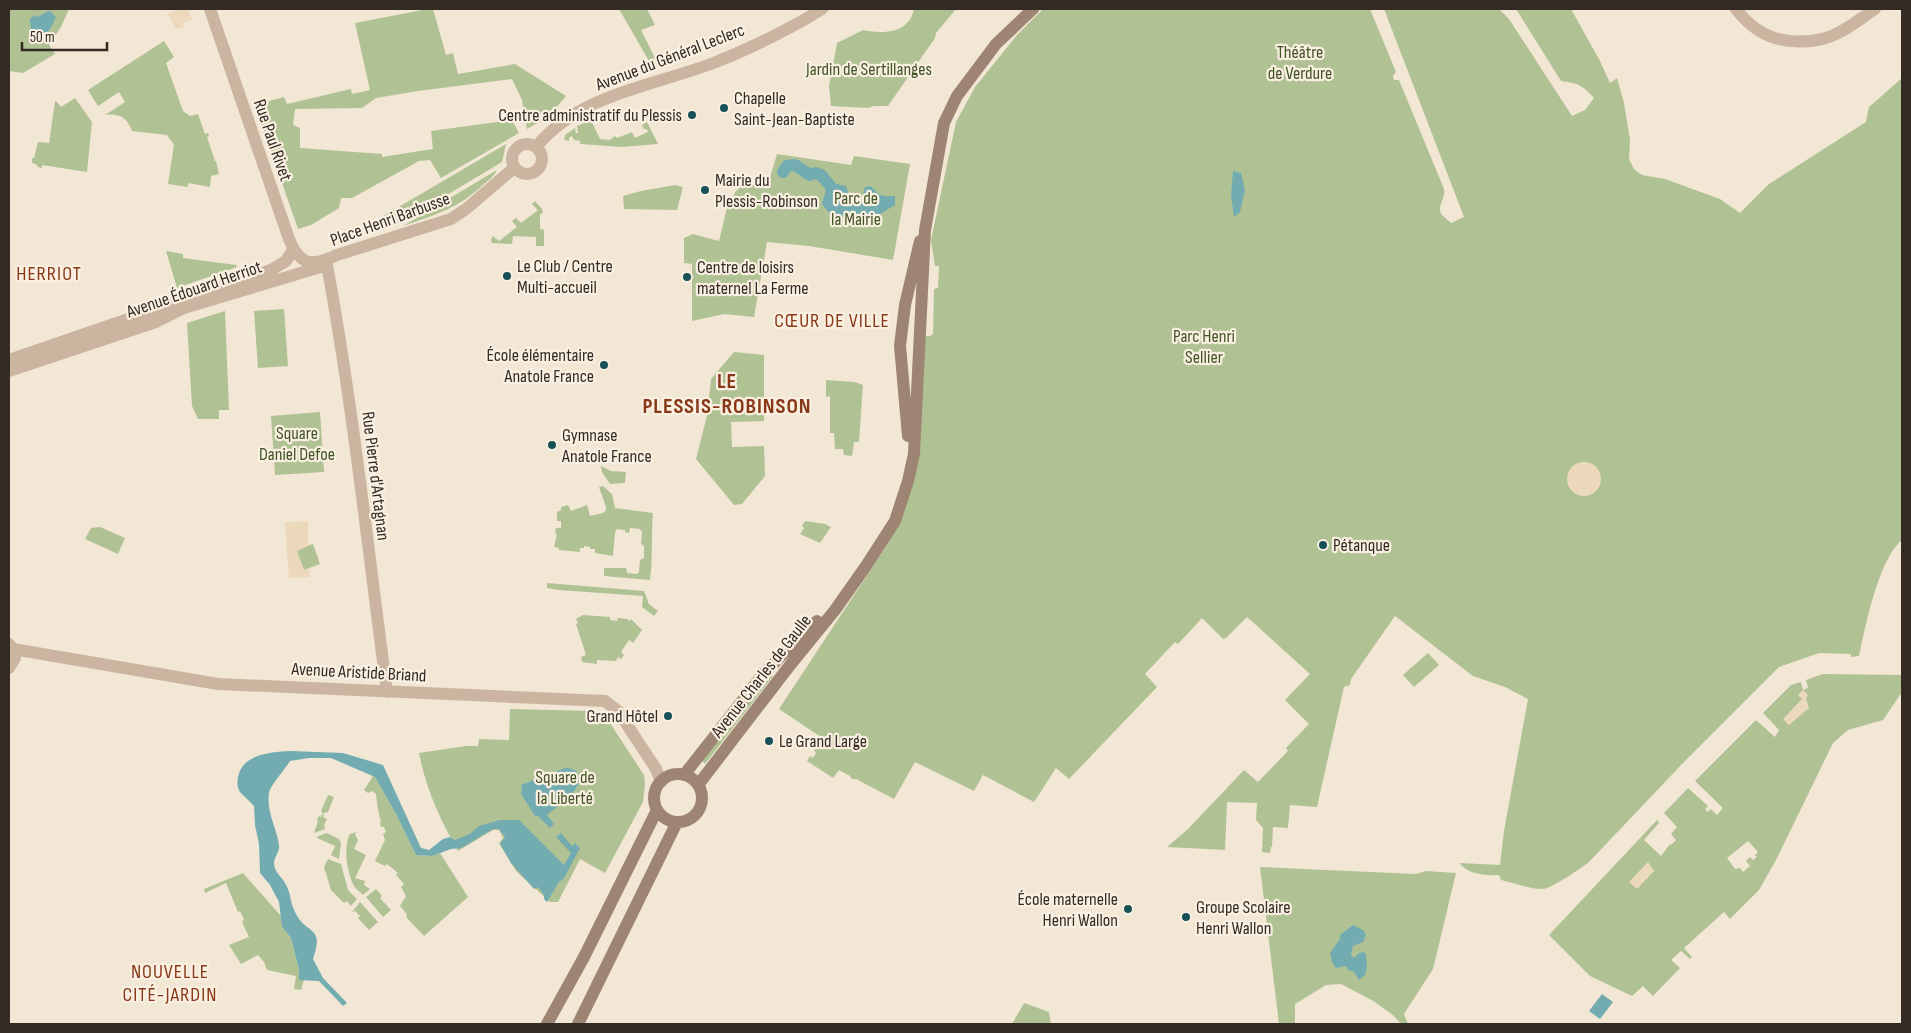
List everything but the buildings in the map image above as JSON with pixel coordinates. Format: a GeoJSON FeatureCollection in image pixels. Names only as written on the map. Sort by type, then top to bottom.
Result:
{"type":"FeatureCollection","features":[{"type":"Feature","properties":{"kind":"main road","name":"Avenue Charles de Gaulle"},"geometry":{"type":"LineString","coordinates":[[698,786],[787,669],[835,610],[895,521],[908,481],[914,454],[925,230],[944,123],[957,96],[996,44],[1033,9]]}},
{"type":"Feature","properties":{"kind":"main road","name":"Avenue Charles de Gaulle"},"geometry":{"type":"LineString","coordinates":[[908,481],[908,426],[900,346],[905,305],[918,244],[925,230]]}},
{"type":"Feature","properties":{"kind":"main road","name":"Avenue Charles de Gaulle"},"geometry":{"type":"LineString","coordinates":[[684,775],[765,672],[850,588]]}},
{"type":"Feature","properties":{"kind":"main road"},"geometry":{"type":"LineString","coordinates":[[684,775],[698,786],[702,800],[697,813],[685,822],[677,822],[662,816],[657,810],[654,796],[660,782],[671,776],[684,775]]}},
{"type":"Feature","properties":{"kind":"main road"},"geometry":{"type":"LineString","coordinates":[[547,1024],[584,957],[657,810]]}},
{"type":"Feature","properties":{"kind":"main road"},"geometry":{"type":"LineString","coordinates":[[578,1024],[677,822]]}},
{"type":"Feature","properties":{"kind":"street","name":"Rue Paul Rivet"},"geometry":{"type":"LineString","coordinates":[[210,9],[293,250]]}},
{"type":"Feature","properties":{"kind":"street","name":"Avenue du Général Leclerc"},"geometry":{"type":"LineString","coordinates":[[536,147],[554,128],[579,111],[610,97],[717,62],[780,32],[822,9]]}},
{"type":"Feature","properties":{"kind":"street"},"geometry":{"type":"LineString","coordinates":[[1736,9],[1759,31],[1776,38],[1796,42],[1839,33],[1875,9]]}},
{"type":"Feature","properties":{"kind":"street"},"geometry":{"type":"LineString","coordinates":[[527,144],[536,147],[540,151],[542,160],[540,168],[536,172],[527,175],[514,168],[512,154],[518,147],[527,144]]}},
{"type":"Feature","properties":{"kind":"street","name":"Place Henri Barbusse"},"geometry":{"type":"LineString","coordinates":[[324,264],[337,255],[451,219],[466,209],[514,168]]}},
{"type":"Feature","properties":{"kind":"street"},"geometry":{"type":"LineString","coordinates":[[293,250],[306,261],[324,264]]}},
{"type":"Feature","properties":{"kind":"street","name":"Avenue Édouard Herriot"},"geometry":{"type":"LineString","coordinates":[[9,360],[271,270],[286,262],[293,250]]}},
{"type":"Feature","properties":{"kind":"street","name":"Avenue Édouard Herriot"},"geometry":{"type":"LineString","coordinates":[[9,371],[156,322],[184,308],[324,264]]}},
{"type":"Feature","properties":{"kind":"street","name":"Rue Pierre d'Artagnan"},"geometry":{"type":"LineString","coordinates":[[324,264],[332,284],[386,692]]}},
{"type":"Feature","properties":{"kind":"street","name":"Avenue Édouard Herriot"},"geometry":{"type":"LineString","coordinates":[[74,349],[87,339],[125,327],[128,324],[129,318]]}},
{"type":"Feature","properties":{"kind":"street"},"geometry":{"type":"LineString","coordinates":[[9,668],[15,658],[11,647]]}},
{"type":"Feature","properties":{"kind":"street","name":"Avenue Aristide Briand"},"geometry":{"type":"LineString","coordinates":[[11,647],[218,684],[386,692],[580,698],[605,701],[618,711],[656,769],[660,782]]}},
{"type":"Feature","properties":{"kind":"green space"},"geometry":{"type":"Polygon","coordinates":[[[9,9],[69,9],[61,27],[49,45],[55,54],[23,73],[9,71],[9,9]]]}},
{"type":"Feature","properties":{"kind":"green space"},"geometry":{"type":"Polygon","coordinates":[[[433,9],[446,55],[453,53],[458,74],[515,64],[566,96],[548,117],[527,129],[522,100],[512,79],[376,98],[362,108],[295,109],[293,125],[300,128],[300,148],[382,154],[382,157],[433,149],[431,131],[512,120],[519,133],[441,178],[430,160],[419,161],[352,198],[341,198],[339,208],[311,225],[298,229],[255,105],[284,97],[287,104],[351,89],[352,94],[370,90],[355,23],[433,9]]]}},
{"type":"Feature","properties":{"kind":"green space"},"geometry":{"type":"Polygon","coordinates":[[[619,9],[647,9],[655,25],[641,30],[656,60],[673,58],[674,62],[653,68],[619,9]]]}},
{"type":"Feature","properties":{"kind":"green space","name":"Jardin de Sertillanges"},"geometry":{"type":"Polygon","coordinates":[[[914,9],[956,9],[936,33],[935,38],[888,106],[868,108],[831,106],[829,86],[837,43],[863,30],[887,32],[901,28],[907,23],[914,9]]]}},
{"type":"Feature","properties":{"kind":"green space","name":"Parc Henri Sellier"},"geometry":{"type":"Polygon","coordinates":[[[1043,9],[1370,9],[1396,72],[1393,76],[1394,80],[1399,80],[1444,189],[1444,196],[1440,207],[1441,214],[1451,223],[1464,217],[1384,9],[1499,9],[1509,19],[1572,116],[1585,110],[1594,98],[1579,85],[1561,81],[1516,9],[1571,9],[1610,83],[1617,78],[1624,103],[1630,140],[1629,159],[1634,169],[1642,175],[1665,179],[1720,199],[1740,213],[1769,184],[1866,122],[1869,107],[1902,78],[1902,540],[1886,562],[1880,577],[1869,611],[1859,656],[1851,657],[1851,654],[1819,653],[1779,667],[1683,763],[1588,863],[1568,877],[1543,889],[1531,888],[1501,880],[1499,875],[1483,875],[1472,872],[1460,863],[1500,865],[1504,831],[1528,699],[1505,687],[1473,676],[1395,616],[1351,679],[1350,685],[1344,687],[1317,807],[1290,805],[1288,828],[1273,827],[1270,853],[1262,852],[1263,828],[1256,820],[1257,803],[1227,802],[1225,850],[1167,847],[1188,829],[1244,770],[1258,782],[1288,751],[1286,748],[1309,724],[1285,700],[1310,674],[1247,617],[1223,639],[1202,618],[1178,644],[1175,642],[1145,674],[1157,687],[1069,779],[1056,768],[1034,802],[983,775],[974,791],[915,762],[894,799],[856,779],[852,779],[839,770],[833,778],[807,761],[810,756],[813,758],[818,743],[821,745],[824,739],[779,709],[885,548],[903,512],[925,336],[933,334],[934,289],[938,288],[939,266],[935,266],[931,240],[956,122],[975,87],[1017,35],[1043,9]]]}},
{"type":"Feature","properties":{"kind":"green space"},"geometry":{"type":"Polygon","coordinates":[[[164,41],[174,57],[166,63],[183,111],[190,116],[198,114],[205,134],[208,133],[209,136],[207,137],[219,174],[211,176],[210,187],[188,183],[188,187],[168,184],[174,145],[167,135],[132,131],[128,122],[122,117],[118,115],[105,115],[125,102],[119,92],[98,106],[88,90],[164,41]]]}},
{"type":"Feature","properties":{"kind":"green space"},"geometry":{"type":"Polygon","coordinates":[[[75,98],[92,122],[87,172],[42,165],[42,168],[38,167],[32,163],[32,158],[34,158],[38,142],[49,143],[55,101],[61,107],[75,98]]]}},
{"type":"Feature","properties":{"kind":"green space"},"geometry":{"type":"Polygon","coordinates":[[[591,120],[600,139],[610,140],[615,136],[617,138],[632,132],[635,138],[648,132],[642,125],[647,122],[658,144],[622,147],[580,144],[580,141],[574,140],[572,136],[569,138],[569,141],[564,140],[565,135],[575,128],[576,133],[578,133],[577,126],[591,120]]]}},
{"type":"Feature","properties":{"kind":"green space"},"geometry":{"type":"Polygon","coordinates":[[[506,144],[502,162],[397,224],[365,234],[363,228],[506,144]]]}},
{"type":"Feature","properties":{"kind":"green space","name":"Parc de la Mairie"},"geometry":{"type":"Polygon","coordinates":[[[777,154],[851,165],[854,156],[910,164],[893,260],[809,246],[767,242],[754,317],[724,314],[692,321],[692,264],[684,263],[684,238],[693,234],[719,241],[727,208],[731,208],[734,194],[744,182],[767,187],[777,154]]]}},
{"type":"Feature","properties":{"kind":"green space"},"geometry":{"type":"Polygon","coordinates":[[[497,170],[475,192],[456,205],[403,226],[497,170]]]}},
{"type":"Feature","properties":{"kind":"green space"},"geometry":{"type":"Polygon","coordinates":[[[675,185],[683,187],[677,210],[624,209],[623,196],[675,185]]]}},
{"type":"Feature","properties":{"kind":"green space"},"geometry":{"type":"Polygon","coordinates":[[[535,201],[543,213],[540,214],[540,229],[544,230],[544,246],[536,246],[536,237],[513,236],[512,244],[492,243],[491,239],[493,236],[499,241],[517,227],[512,221],[516,218],[521,223],[538,210],[532,204],[535,201]]]}},
{"type":"Feature","properties":{"kind":"green space"},"geometry":{"type":"Polygon","coordinates":[[[166,251],[183,254],[183,258],[236,265],[237,267],[177,288],[166,251]]]}},
{"type":"Feature","properties":{"kind":"green space"},"geometry":{"type":"Polygon","coordinates":[[[284,309],[288,366],[258,368],[254,311],[284,309]]]}},
{"type":"Feature","properties":{"kind":"green space"},"geometry":{"type":"Polygon","coordinates":[[[225,311],[229,410],[219,410],[219,419],[198,419],[192,406],[187,323],[225,311]]]}},
{"type":"Feature","properties":{"kind":"green space"},"geometry":{"type":"Polygon","coordinates":[[[734,352],[764,355],[764,421],[731,422],[732,447],[764,446],[765,476],[742,504],[734,505],[696,459],[707,416],[711,379],[734,352]]]}},
{"type":"Feature","properties":{"kind":"green space"},"geometry":{"type":"Polygon","coordinates":[[[826,380],[855,382],[863,385],[859,442],[854,442],[852,456],[844,455],[843,449],[835,449],[834,433],[830,433],[830,396],[826,397],[826,380]]]}},
{"type":"Feature","properties":{"kind":"green space","name":"Square Daniel Defoe"},"geometry":{"type":"Polygon","coordinates":[[[320,412],[324,472],[275,475],[271,416],[320,412]]]}},
{"type":"Feature","properties":{"kind":"green space"},"geometry":{"type":"Polygon","coordinates":[[[601,466],[611,471],[626,472],[625,483],[610,484],[602,472],[601,466]]]}},
{"type":"Feature","properties":{"kind":"green space"},"geometry":{"type":"Polygon","coordinates":[[[603,486],[612,494],[615,508],[653,513],[650,580],[604,576],[604,568],[626,568],[627,573],[637,574],[639,572],[640,560],[644,558],[644,546],[641,544],[642,532],[640,529],[630,528],[629,533],[625,532],[625,530],[617,529],[615,532],[613,556],[595,553],[595,549],[584,546],[584,548],[580,548],[580,552],[559,550],[559,548],[554,547],[557,534],[555,533],[556,528],[561,528],[561,521],[557,521],[557,512],[561,510],[561,507],[568,505],[571,511],[587,505],[590,516],[603,513],[606,507],[599,487],[603,486]]]}},
{"type":"Feature","properties":{"kind":"green space"},"geometry":{"type":"Polygon","coordinates":[[[805,521],[825,524],[831,527],[820,543],[800,534],[804,528],[802,526],[805,521]]]}},
{"type":"Feature","properties":{"kind":"green space"},"geometry":{"type":"Polygon","coordinates":[[[100,527],[125,538],[118,554],[85,539],[91,528],[100,527]]]}},
{"type":"Feature","properties":{"kind":"green space"},"geometry":{"type":"Polygon","coordinates":[[[313,544],[320,564],[304,570],[296,550],[313,544]]]}},
{"type":"Feature","properties":{"kind":"green space"},"geometry":{"type":"Polygon","coordinates":[[[547,583],[644,591],[649,604],[658,611],[654,616],[642,607],[643,596],[559,590],[547,588],[547,583]]]}},
{"type":"Feature","properties":{"kind":"green space"},"geometry":{"type":"Polygon","coordinates":[[[583,615],[610,617],[610,620],[617,621],[618,618],[630,621],[631,619],[642,630],[633,643],[629,640],[621,652],[624,655],[621,659],[618,657],[616,661],[597,660],[597,664],[582,662],[581,657],[586,655],[576,619],[583,615]]]}},
{"type":"Feature","properties":{"kind":"green space"},"geometry":{"type":"Polygon","coordinates":[[[1428,653],[1439,665],[1414,687],[1403,675],[1428,653]]]}},
{"type":"Feature","properties":{"kind":"green space"},"geometry":{"type":"Polygon","coordinates":[[[771,674],[773,676],[705,764],[701,760],[771,674]]]}},
{"type":"Feature","properties":{"kind":"green space"},"geometry":{"type":"Polygon","coordinates":[[[1823,674],[1902,675],[1902,692],[1883,720],[1848,730],[1833,743],[1776,860],[1759,890],[1730,919],[1724,912],[1684,948],[1692,957],[1690,959],[1681,951],[1671,960],[1680,968],[1653,996],[1643,986],[1632,996],[1590,976],[1549,935],[1657,820],[1659,823],[1644,840],[1661,856],[1670,844],[1676,840],[1671,834],[1677,827],[1664,813],[1688,788],[1708,806],[1705,809],[1708,812],[1711,809],[1717,815],[1723,808],[1695,781],[1756,720],[1775,737],[1779,730],[1763,713],[1791,685],[1801,682],[1803,690],[1808,688],[1806,680],[1823,674]],[[1748,841],[1727,858],[1735,869],[1740,868],[1743,872],[1750,866],[1746,861],[1750,857],[1753,860],[1757,857],[1755,855],[1758,852],[1748,841]]]}},
{"type":"Feature","properties":{"kind":"green space","name":"Square de la Liberté"},"geometry":{"type":"Polygon","coordinates":[[[510,709],[593,711],[600,713],[608,720],[644,775],[643,802],[605,873],[580,859],[558,902],[550,902],[516,871],[499,843],[503,838],[499,830],[493,830],[458,851],[434,804],[422,767],[419,753],[478,746],[479,739],[509,740],[510,709]]]}},
{"type":"Feature","properties":{"kind":"green space"},"geometry":{"type":"Polygon","coordinates":[[[373,776],[396,814],[416,855],[432,856],[440,853],[468,897],[424,936],[407,918],[406,913],[400,906],[406,896],[401,887],[404,884],[396,875],[398,873],[387,864],[385,866],[375,861],[385,840],[383,834],[386,832],[384,827],[381,827],[376,794],[372,791],[368,793],[364,790],[373,776]]]}},
{"type":"Feature","properties":{"kind":"green space"},"geometry":{"type":"Polygon","coordinates":[[[328,795],[334,797],[328,812],[324,813],[323,817],[327,819],[324,825],[325,829],[314,833],[317,820],[323,813],[321,811],[328,795]]]}},
{"type":"Feature","properties":{"kind":"green space"},"geometry":{"type":"Polygon","coordinates":[[[357,832],[355,834],[358,840],[354,849],[366,855],[355,878],[365,881],[364,885],[370,889],[363,895],[354,886],[349,874],[347,860],[348,839],[350,834],[357,832]]]}},
{"type":"Feature","properties":{"kind":"green space"},"geometry":{"type":"Polygon","coordinates":[[[327,833],[339,839],[341,843],[339,859],[331,855],[335,846],[317,838],[327,833]]]}},
{"type":"Feature","properties":{"kind":"green space"},"geometry":{"type":"Polygon","coordinates":[[[328,859],[341,864],[348,890],[357,899],[351,906],[347,901],[344,903],[331,890],[324,867],[328,859]]]}},
{"type":"Feature","properties":{"kind":"green space"},"geometry":{"type":"Polygon","coordinates":[[[1260,867],[1416,874],[1426,871],[1456,873],[1433,969],[1404,1014],[1408,1024],[1401,1024],[1394,1016],[1375,1002],[1341,984],[1326,985],[1295,1004],[1295,1024],[1279,1024],[1260,867]]]}},
{"type":"Feature","properties":{"kind":"green space"},"geometry":{"type":"Polygon","coordinates":[[[243,873],[281,916],[282,927],[291,938],[299,970],[299,979],[304,980],[301,990],[294,989],[296,976],[267,970],[264,962],[258,955],[241,964],[229,945],[249,937],[242,922],[244,919],[240,911],[238,912],[226,883],[205,893],[204,889],[243,873]]]}},
{"type":"Feature","properties":{"kind":"green space"},"geometry":{"type":"Polygon","coordinates":[[[376,889],[382,896],[380,898],[391,910],[383,917],[366,897],[376,889]]]}},
{"type":"Feature","properties":{"kind":"green space"},"geometry":{"type":"Polygon","coordinates":[[[360,902],[378,922],[369,930],[358,918],[360,916],[355,911],[352,912],[360,902]]]}},
{"type":"Feature","properties":{"kind":"green space"},"geometry":{"type":"Polygon","coordinates":[[[1024,1003],[1049,1012],[1051,1024],[1012,1024],[1024,1003]]]}},
{"type":"Feature","properties":{"kind":"shaded area"},"geometry":{"type":"Polygon","coordinates":[[[176,9],[188,9],[192,20],[182,23],[184,28],[175,28],[170,17],[166,16],[176,9]]]}},
{"type":"Feature","properties":{"kind":"shaded area"},"geometry":{"type":"Polygon","coordinates":[[[1584,462],[1596,467],[1601,479],[1596,491],[1584,496],[1572,491],[1567,479],[1572,467],[1584,462]]]}},
{"type":"Feature","properties":{"kind":"shaded area"},"geometry":{"type":"Polygon","coordinates":[[[308,521],[308,546],[297,551],[304,570],[309,568],[310,577],[289,578],[285,522],[308,521]]]}},
{"type":"Feature","properties":{"kind":"shaded area"},"geometry":{"type":"Polygon","coordinates":[[[1803,690],[1808,695],[1806,698],[1809,708],[1789,725],[1783,719],[1802,699],[1798,695],[1803,690]]]}},
{"type":"Feature","properties":{"kind":"shaded area"},"geometry":{"type":"Polygon","coordinates":[[[1648,862],[1654,871],[1637,889],[1629,882],[1648,862]]]}},
{"type":"Feature","properties":{"kind":"water"},"geometry":{"type":"Polygon","coordinates":[[[50,11],[56,17],[49,30],[44,34],[35,34],[31,31],[30,19],[34,15],[36,17],[50,11]]]}},
{"type":"Feature","properties":{"kind":"water"},"geometry":{"type":"Polygon","coordinates":[[[1233,171],[1241,173],[1245,190],[1240,212],[1234,217],[1231,195],[1233,171]]]}},
{"type":"Feature","properties":{"kind":"water"},"geometry":{"type":"Polygon","coordinates":[[[837,184],[846,186],[851,201],[855,206],[860,204],[865,187],[871,186],[882,195],[895,196],[895,205],[870,220],[853,218],[835,220],[822,204],[826,190],[837,184]]]}},
{"type":"Feature","properties":{"kind":"water"},"geometry":{"type":"Polygon","coordinates":[[[290,751],[343,753],[383,765],[421,848],[429,850],[443,839],[450,837],[455,840],[470,834],[479,826],[500,820],[519,820],[564,865],[571,853],[556,837],[561,833],[572,846],[575,843],[580,848],[564,878],[559,882],[547,902],[538,887],[534,889],[511,863],[500,844],[505,837],[499,829],[493,829],[461,848],[451,849],[432,856],[416,855],[375,777],[331,758],[309,758],[290,761],[269,793],[270,813],[279,845],[274,864],[287,886],[293,909],[304,925],[313,931],[315,935],[317,940],[313,959],[323,978],[347,1003],[343,1006],[319,981],[299,980],[299,970],[291,938],[282,927],[279,902],[270,885],[260,873],[259,844],[254,806],[240,792],[238,786],[241,769],[245,763],[258,756],[290,751]]]}},
{"type":"Feature","properties":{"kind":"water"},"geometry":{"type":"Polygon","coordinates":[[[565,768],[571,769],[578,774],[578,785],[569,797],[547,815],[554,824],[550,828],[538,816],[535,816],[521,794],[521,785],[565,768]]]}},
{"type":"Feature","properties":{"kind":"water"},"geometry":{"type":"Polygon","coordinates":[[[1353,925],[1363,930],[1366,935],[1363,942],[1353,946],[1351,955],[1354,958],[1359,953],[1364,952],[1366,954],[1367,967],[1365,975],[1359,980],[1354,972],[1348,970],[1346,966],[1336,968],[1330,953],[1340,939],[1340,935],[1353,925]]]}},
{"type":"Feature","properties":{"kind":"water"},"geometry":{"type":"Polygon","coordinates":[[[1602,994],[1613,1002],[1600,1019],[1589,1011],[1602,994]]]}},
{"type":"Feature","properties":{"kind":"waterway"},"geometry":{"type":"LineString","coordinates":[[783,172],[787,166],[795,165],[810,175],[815,173],[821,175],[831,187]]}},
{"type":"Feature","properties":{"kind":"place","name":"Chapelle Saint-Jean-Baptiste"},"geometry":{"type":"Point","coordinates":[724,108]}},
{"type":"Feature","properties":{"kind":"place","name":"Centre administratif du Plessis"},"geometry":{"type":"Point","coordinates":[692,115]}},
{"type":"Feature","properties":{"kind":"place","name":"Mairie du Plessis-Robinson"},"geometry":{"type":"Point","coordinates":[705,190]}},
{"type":"Feature","properties":{"kind":"place","name":"Le Club / Centre Multi-accueil"},"geometry":{"type":"Point","coordinates":[507,276]}},
{"type":"Feature","properties":{"kind":"place","name":"Centre de loisirs maternel La Ferme"},"geometry":{"type":"Point","coordinates":[687,277]}},
{"type":"Feature","properties":{"kind":"place","name":"École élémentaire Anatole France"},"geometry":{"type":"Point","coordinates":[604,365]}},
{"type":"Feature","properties":{"kind":"place","name":"Gymnase Anatole France"},"geometry":{"type":"Point","coordinates":[552,445]}},
{"type":"Feature","properties":{"kind":"place","name":"Pétanque"},"geometry":{"type":"Point","coordinates":[1323,545]}},
{"type":"Feature","properties":{"kind":"place","name":"Grand Hôtel"},"geometry":{"type":"Point","coordinates":[668,716]}},
{"type":"Feature","properties":{"kind":"place","name":"Le Grand Large"},"geometry":{"type":"Point","coordinates":[769,741]}},
{"type":"Feature","properties":{"kind":"place","name":"École maternelle Henri Wallon"},"geometry":{"type":"Point","coordinates":[1128,909]}},
{"type":"Feature","properties":{"kind":"place","name":"Groupe Scolaire Henri Wallon"},"geometry":{"type":"Point","coordinates":[1186,917]}},
{"type":"Feature","properties":{"kind":"district","name":"HERRIOT"},"geometry":{"type":"Point","coordinates":[49,273]}},
{"type":"Feature","properties":{"kind":"district","name":"CŒUR DE VILLE"},"geometry":{"type":"Point","coordinates":[832,320]}},
{"type":"Feature","properties":{"kind":"district","name":"LE PLESSIS-ROBINSON"},"geometry":{"type":"Point","coordinates":[727,392]}},
{"type":"Feature","properties":{"kind":"district","name":"NOUVELLE CITÉ-JARDIN"},"geometry":{"type":"Point","coordinates":[170,982]}},
{"type":"Feature","properties":{"kind":"park label","name":"Théâtre de Verdure"},"geometry":{"type":"Point","coordinates":[1300,62]}}]}
